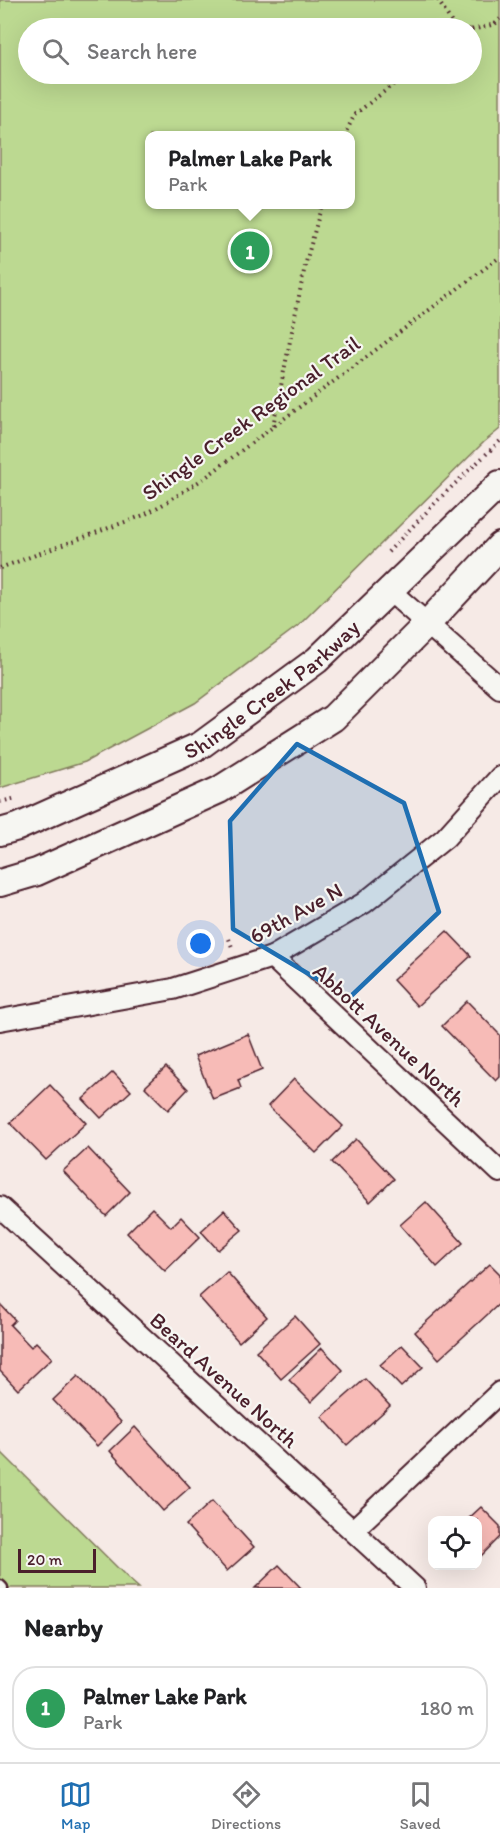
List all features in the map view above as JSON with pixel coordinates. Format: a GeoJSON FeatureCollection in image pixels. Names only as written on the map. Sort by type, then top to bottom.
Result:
{"type":"FeatureCollection","features":[{"type":"Feature","properties":{"kind":"street","name":"Shingle Creek Parkway"},"geometry":{"type":"LineString","coordinates":[[0,832],[18,827],[201,745],[317,660],[500,484]]}},
{"type":"Feature","properties":{"kind":"street"},"geometry":{"type":"LineString","coordinates":[[0,883],[37,873],[219,790],[333,718],[427,624],[500,546]]}},
{"type":"Feature","properties":{"kind":"street"},"geometry":{"type":"LineString","coordinates":[[390,591],[500,688]]}},
{"type":"Feature","properties":{"kind":"street","name":"69th Ave N"},"geometry":{"type":"LineString","coordinates":[[0,1020],[173,989],[272,957],[364,903],[445,838],[500,777]]}},
{"type":"Feature","properties":{"kind":"street","name":"Abbott Avenue North"},"geometry":{"type":"LineString","coordinates":[[272,957],[500,1172]]}},
{"type":"Feature","properties":{"kind":"street","name":"Beard Avenue North"},"geometry":{"type":"LineString","coordinates":[[0,1207],[415,1588]]}},
{"type":"Feature","properties":{"kind":"street"},"geometry":{"type":"LineString","coordinates":[[353,1530],[500,1392]]}},
{"type":"Feature","properties":{"kind":"path"},"geometry":{"type":"LineString","coordinates":[[438,0],[449,18]]}},
{"type":"Feature","properties":{"kind":"path"},"geometry":{"type":"LineString","coordinates":[[482,27],[495,24],[500,19]]}},
{"type":"Feature","properties":{"kind":"path"},"geometry":{"type":"LineString","coordinates":[[346,131],[356,114],[394,84]]}},
{"type":"Feature","properties":{"kind":"path"},"geometry":{"type":"LineString","coordinates":[[273,426],[305,266],[321,209]]}},
{"type":"Feature","properties":{"kind":"path","name":"Shingle Creek Regional Trail"},"geometry":{"type":"LineString","coordinates":[[0,568],[144,515],[167,502],[206,477],[500,257]]}},
{"type":"Feature","properties":{"kind":"path"},"geometry":{"type":"LineString","coordinates":[[381,560],[500,441]]}},
{"type":"Feature","properties":{"kind":"path"},"geometry":{"type":"LineString","coordinates":[[0,802],[20,797]]}},
{"type":"Feature","properties":{"kind":"highlighted area"},"geometry":{"type":"Polygon","coordinates":[[[297,744],[404,803],[439,912],[349,998],[233,929],[230,821],[297,744]]]}},
{"type":"Feature","properties":{"kind":"green space"},"geometry":{"type":"Polygon","coordinates":[[[0,0],[500,0],[500,429],[484,442],[299,625],[195,703],[85,762],[0,788],[0,0]]]}},
{"type":"Feature","properties":{"kind":"green space"},"geometry":{"type":"Polygon","coordinates":[[[0,1451],[130,1580],[139,1588],[0,1588],[0,1451]]]}},
{"type":"Feature","properties":{"kind":"building"},"geometry":{"type":"Polygon","coordinates":[[[447,931],[471,956],[417,1006],[393,980],[447,931]]]}},
{"type":"Feature","properties":{"kind":"building"},"geometry":{"type":"Polygon","coordinates":[[[467,1001],[500,1035],[500,1077],[496,1081],[442,1026],[467,1001]]]}},
{"type":"Feature","properties":{"kind":"building"},"geometry":{"type":"Polygon","coordinates":[[[248,1034],[262,1070],[238,1080],[241,1088],[213,1099],[195,1056],[248,1034]]]}},
{"type":"Feature","properties":{"kind":"building"},"geometry":{"type":"Polygon","coordinates":[[[166,1067],[188,1089],[168,1110],[145,1087],[166,1067]]]}},
{"type":"Feature","properties":{"kind":"building"},"geometry":{"type":"Polygon","coordinates":[[[113,1072],[131,1091],[101,1118],[83,1099],[113,1072]]]}},
{"type":"Feature","properties":{"kind":"building"},"geometry":{"type":"Polygon","coordinates":[[[294,1079],[343,1126],[316,1153],[268,1106],[294,1079]]]}},
{"type":"Feature","properties":{"kind":"building"},"geometry":{"type":"Polygon","coordinates":[[[50,1085],[86,1123],[46,1160],[10,1123],[50,1085]]]}},
{"type":"Feature","properties":{"kind":"building"},"geometry":{"type":"Polygon","coordinates":[[[356,1139],[394,1179],[370,1202],[332,1162],[356,1139]]]}},
{"type":"Feature","properties":{"kind":"building"},"geometry":{"type":"Polygon","coordinates":[[[88,1148],[130,1192],[106,1216],[63,1171],[88,1148]]]}},
{"type":"Feature","properties":{"kind":"building"},"geometry":{"type":"Polygon","coordinates":[[[426,1202],[463,1243],[437,1267],[400,1225],[426,1202]]]}},
{"type":"Feature","properties":{"kind":"building"},"geometry":{"type":"Polygon","coordinates":[[[152,1208],[171,1227],[181,1217],[200,1237],[165,1271],[127,1233],[152,1208]]]}},
{"type":"Feature","properties":{"kind":"building"},"geometry":{"type":"Polygon","coordinates":[[[224,1210],[242,1230],[218,1250],[201,1231],[224,1210]]]}},
{"type":"Feature","properties":{"kind":"building"},"geometry":{"type":"Polygon","coordinates":[[[490,1264],[500,1274],[500,1303],[439,1359],[415,1332],[490,1264]]]}},
{"type":"Feature","properties":{"kind":"building"},"geometry":{"type":"Polygon","coordinates":[[[227,1272],[267,1317],[239,1342],[199,1297],[227,1272]]]}},
{"type":"Feature","properties":{"kind":"building"},"geometry":{"type":"Polygon","coordinates":[[[0,1304],[15,1320],[10,1325],[31,1347],[36,1342],[52,1358],[18,1390],[0,1371],[0,1304]]]}},
{"type":"Feature","properties":{"kind":"building"},"geometry":{"type":"Polygon","coordinates":[[[295,1316],[320,1344],[281,1379],[256,1351],[295,1316]]]}},
{"type":"Feature","properties":{"kind":"building"},"geometry":{"type":"Polygon","coordinates":[[[402,1345],[423,1367],[401,1387],[380,1365],[402,1345]]]}},
{"type":"Feature","properties":{"kind":"building"},"geometry":{"type":"Polygon","coordinates":[[[322,1348],[343,1370],[311,1402],[289,1380],[322,1348]]]}},
{"type":"Feature","properties":{"kind":"building"},"geometry":{"type":"Polygon","coordinates":[[[78,1376],[121,1422],[97,1446],[53,1400],[78,1376]]]}},
{"type":"Feature","properties":{"kind":"building"},"geometry":{"type":"Polygon","coordinates":[[[365,1379],[390,1406],[347,1445],[322,1417],[365,1379]]]}},
{"type":"Feature","properties":{"kind":"building"},"geometry":{"type":"Polygon","coordinates":[[[135,1427],[190,1487],[163,1511],[110,1451],[135,1427]]]}},
{"type":"Feature","properties":{"kind":"building"},"geometry":{"type":"Polygon","coordinates":[[[212,1501],[254,1547],[227,1571],[186,1525],[212,1501]]]}},
{"type":"Feature","properties":{"kind":"building"},"geometry":{"type":"Polygon","coordinates":[[[481,1507],[500,1526],[500,1537],[482,1555],[482,1516],[471,1516],[481,1507]]]}},
{"type":"Feature","properties":{"kind":"building"},"geometry":{"type":"Polygon","coordinates":[[[279,1565],[301,1588],[255,1588],[279,1565]]]}},
{"type":"Feature","properties":{"kind":"place","name":"Palmer Lake Park"},"geometry":{"type":"Point","coordinates":[250,251]}}]}
